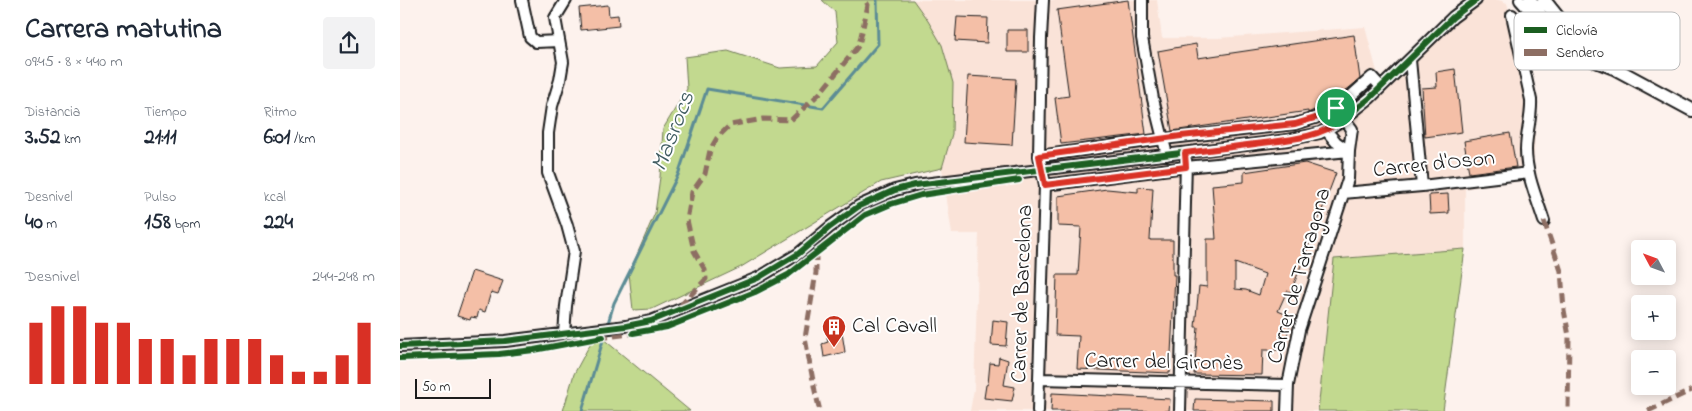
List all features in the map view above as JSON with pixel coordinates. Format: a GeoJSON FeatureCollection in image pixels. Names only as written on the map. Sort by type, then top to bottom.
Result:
{"type":"FeatureCollection","features":[{"type":"Feature","properties":{"kind":"main road"},"geometry":{"type":"LineString","coordinates":[[1530,0],[1538,12]]}},
{"type":"Feature","properties":{"kind":"main road"},"geometry":{"type":"LineString","coordinates":[[1544,0],[1554,12]]}},
{"type":"Feature","properties":{"kind":"main road"},"geometry":{"type":"LineString","coordinates":[[1618,70],[1692,110]]}},
{"type":"Feature","properties":{"kind":"street"},"geometry":{"type":"LineString","coordinates":[[522,0],[530,37],[536,42],[559,41]]}},
{"type":"Feature","properties":{"kind":"street"},"geometry":{"type":"LineString","coordinates":[[564,334],[574,251],[567,225],[548,173],[548,132],[552,106],[563,62],[555,18],[566,0]]}},
{"type":"Feature","properties":{"kind":"street","name":"Carrer de Barcelona"},"geometry":{"type":"LineString","coordinates":[[1038,411],[1045,185],[1039,156],[1043,0]]}},
{"type":"Feature","properties":{"kind":"street"},"geometry":{"type":"LineString","coordinates":[[1142,0],[1142,38],[1152,100],[1167,155]]}},
{"type":"Feature","properties":{"kind":"street"},"geometry":{"type":"LineString","coordinates":[[400,346],[489,342],[612,328],[651,321],[758,278],[798,254],[859,206],[895,190],[937,182],[1185,153],[1308,136],[1326,130],[1362,104],[1454,17],[1476,0]]}},
{"type":"Feature","properties":{"kind":"street"},"geometry":{"type":"LineString","coordinates":[[1520,0],[1531,12]]}},
{"type":"Feature","properties":{"kind":"street"},"geometry":{"type":"LineString","coordinates":[[1536,0],[1547,12]]}},
{"type":"Feature","properties":{"kind":"street"},"geometry":{"type":"LineString","coordinates":[[1512,15],[1514,24]]}},
{"type":"Feature","properties":{"kind":"street"},"geometry":{"type":"LineString","coordinates":[[1410,60],[1422,186]]}},
{"type":"Feature","properties":{"kind":"street"},"geometry":{"type":"LineString","coordinates":[[1524,70],[1532,112],[1525,152],[1529,173],[1544,221]]}},
{"type":"Feature","properties":{"kind":"street"},"geometry":{"type":"LineString","coordinates":[[1039,156],[1295,124],[1315,118],[1336,108],[1372,77],[1381,87]]}},
{"type":"Feature","properties":{"kind":"street","name":"Carrer de Tarragona"},"geometry":{"type":"LineString","coordinates":[[1287,411],[1288,385],[1301,322],[1348,179],[1352,129],[1362,104]]}},
{"type":"Feature","properties":{"kind":"street"},"geometry":{"type":"LineString","coordinates":[[1336,108],[1352,129]]}},
{"type":"Feature","properties":{"kind":"street"},"geometry":{"type":"LineString","coordinates":[[1326,130],[1336,142],[1349,151]]}},
{"type":"Feature","properties":{"kind":"street"},"geometry":{"type":"LineString","coordinates":[[1045,185],[1186,167],[1349,151]]}},
{"type":"Feature","properties":{"kind":"street"},"geometry":{"type":"LineString","coordinates":[[1180,411],[1185,153]]}},
{"type":"Feature","properties":{"kind":"street","name":"Carrer d'Oson"},"geometry":{"type":"LineString","coordinates":[[1344,193],[1529,173]]}},
{"type":"Feature","properties":{"kind":"street","name":"Carrer del Gironès"},"geometry":{"type":"LineString","coordinates":[[1039,379],[1288,385]]}},
{"type":"Feature","properties":{"kind":"shaded area"},"geometry":{"type":"Polygon","coordinates":[[[913,0],[1157,0],[1162,38],[1218,38],[1365,27],[1379,79],[1465,0],[1499,0],[1507,3],[1514,29],[1514,70],[1525,70],[1536,110],[1533,176],[1465,189],[1465,249],[1334,259],[1318,411],[970,411],[974,389],[979,234],[952,234],[942,168],[952,134],[913,0]]]}},
{"type":"Feature","properties":{"kind":"green space"},"geometry":{"type":"Polygon","coordinates":[[[822,0],[913,0],[928,21],[942,45],[953,83],[952,134],[942,168],[881,182],[741,267],[652,309],[633,310],[629,273],[655,213],[660,177],[663,129],[687,89],[685,57],[728,51],[780,68],[817,66],[838,42],[835,12],[822,0]]]}},
{"type":"Feature","properties":{"kind":"green space"},"geometry":{"type":"Polygon","coordinates":[[[1465,249],[1443,411],[1318,411],[1334,259],[1465,249]]]}},
{"type":"Feature","properties":{"kind":"green space"},"geometry":{"type":"Polygon","coordinates":[[[596,333],[690,411],[563,411],[574,374],[596,333]]]}},
{"type":"Feature","properties":{"kind":"building"},"geometry":{"type":"Polygon","coordinates":[[[1128,0],[1146,134],[1061,144],[1055,98],[1069,96],[1057,10],[1128,0]]]}},
{"type":"Feature","properties":{"kind":"building"},"geometry":{"type":"Polygon","coordinates":[[[608,5],[609,16],[618,15],[619,26],[581,30],[579,8],[608,5]]]}},
{"type":"Feature","properties":{"kind":"building"},"geometry":{"type":"Polygon","coordinates":[[[957,17],[988,18],[987,43],[955,41],[957,17]]]}},
{"type":"Feature","properties":{"kind":"building"},"geometry":{"type":"Polygon","coordinates":[[[1007,30],[1028,30],[1028,52],[1007,52],[1007,30]]]}},
{"type":"Feature","properties":{"kind":"building"},"geometry":{"type":"Polygon","coordinates":[[[1354,35],[1360,79],[1333,101],[1308,113],[1308,111],[1172,131],[1158,51],[1196,44],[1198,58],[1354,35]]]}},
{"type":"Feature","properties":{"kind":"building"},"geometry":{"type":"Polygon","coordinates":[[[1455,69],[1462,132],[1425,137],[1422,88],[1437,87],[1436,72],[1455,69]]]}},
{"type":"Feature","properties":{"kind":"building"},"geometry":{"type":"Polygon","coordinates":[[[968,76],[1016,79],[1012,145],[964,142],[968,76]]]}},
{"type":"Feature","properties":{"kind":"building"},"geometry":{"type":"Polygon","coordinates":[[[1510,133],[1516,167],[1469,173],[1464,141],[1510,133]]]}},
{"type":"Feature","properties":{"kind":"building"},"geometry":{"type":"Polygon","coordinates":[[[1305,163],[1336,173],[1291,292],[1287,291],[1278,311],[1292,317],[1283,350],[1263,350],[1262,375],[1194,374],[1198,327],[1195,327],[1199,286],[1207,287],[1207,239],[1216,239],[1212,185],[1244,182],[1244,172],[1305,163]],[[1235,263],[1235,289],[1246,290],[1259,295],[1265,274],[1235,263]]]}},
{"type":"Feature","properties":{"kind":"building"},"geometry":{"type":"Polygon","coordinates":[[[1138,187],[1153,188],[1150,240],[1173,240],[1173,275],[1175,275],[1170,373],[1077,369],[1079,336],[1055,335],[1057,275],[1078,275],[1081,227],[1058,226],[1058,196],[1107,189],[1138,192],[1138,187]]]}},
{"type":"Feature","properties":{"kind":"building"},"geometry":{"type":"Polygon","coordinates":[[[1448,194],[1449,213],[1430,214],[1429,195],[1448,194]]]}},
{"type":"Feature","properties":{"kind":"building"},"geometry":{"type":"Polygon","coordinates":[[[472,271],[503,281],[498,294],[491,292],[485,312],[479,310],[477,318],[471,317],[470,320],[457,316],[472,271]]]}},
{"type":"Feature","properties":{"kind":"building"},"geometry":{"type":"Polygon","coordinates":[[[993,320],[1008,322],[1006,346],[991,345],[993,320]]]}},
{"type":"Feature","properties":{"kind":"building","name":"Cal Cavall"},"geometry":{"type":"Polygon","coordinates":[[[842,333],[845,352],[824,357],[822,344],[828,342],[827,337],[842,333]]]}},
{"type":"Feature","properties":{"kind":"building"},"geometry":{"type":"Polygon","coordinates":[[[999,357],[1008,360],[1004,385],[1015,387],[1012,401],[984,398],[986,385],[988,384],[990,363],[998,364],[999,357]]]}},
{"type":"Feature","properties":{"kind":"building"},"geometry":{"type":"Polygon","coordinates":[[[1052,393],[1170,399],[1169,411],[1051,411],[1052,393]]]}},
{"type":"Feature","properties":{"kind":"building"},"geometry":{"type":"Polygon","coordinates":[[[1195,399],[1274,401],[1274,411],[1194,411],[1195,399]]]}},
{"type":"Feature","properties":{"kind":"waterway","name":"Masrocs"},"geometry":{"type":"LineString","coordinates":[[582,411],[614,303],[678,175],[707,89],[823,108],[878,44],[877,0]]}},
{"type":"Feature","properties":{"kind":"marked path"},"geometry":{"type":"LineString","coordinates":[[683,307],[682,304],[706,279],[705,270],[694,251],[687,220],[692,192],[705,174],[710,150],[717,138],[730,125],[763,119],[791,120],[820,93],[859,45],[868,5],[865,0]]}},
{"type":"Feature","properties":{"kind":"marked path"},"geometry":{"type":"LineString","coordinates":[[1544,221],[1561,271],[1564,310],[1569,336],[1568,411]]}},
{"type":"Feature","properties":{"kind":"marked path"},"geometry":{"type":"LineString","coordinates":[[816,251],[816,273],[805,338],[820,411]]}},
{"type":"Feature","properties":{"kind":"marked path"},"geometry":{"type":"LineString","coordinates":[[599,338],[636,333]]}},
{"type":"Feature","properties":{"kind":"marked path"},"geometry":{"type":"LineString","coordinates":[[1648,411],[1692,390]]}},
{"type":"Feature","properties":{"kind":"cycle path"},"geometry":{"type":"LineString","coordinates":[[400,346],[505,341],[626,326],[651,321],[758,278],[798,254],[859,206],[895,190],[915,185],[1288,140],[1320,133],[1341,121],[1370,98],[1453,17],[1476,0]]}},
{"type":"Feature","properties":{"kind":"cycle path"},"geometry":{"type":"LineString","coordinates":[[633,333],[667,327],[755,292],[788,275],[865,215],[891,204],[921,195],[1019,180]]}},
{"type":"Feature","properties":{"kind":"cycle path"},"geometry":{"type":"LineString","coordinates":[[400,358],[499,354],[534,350],[603,337]]}},
{"type":"Feature","properties":{"kind":"place","name":"Cal Cavall"},"geometry":{"type":"Point","coordinates":[834,348]}},
{"type":"Feature","properties":{"kind":"route"},"geometry":{"type":"LineString","coordinates":[[1336,108],[1343,119],[1320,133],[1288,140],[1185,153],[1186,167],[1045,185],[1039,156],[1181,136],[1295,124],[1315,118],[1336,108]]}}]}
